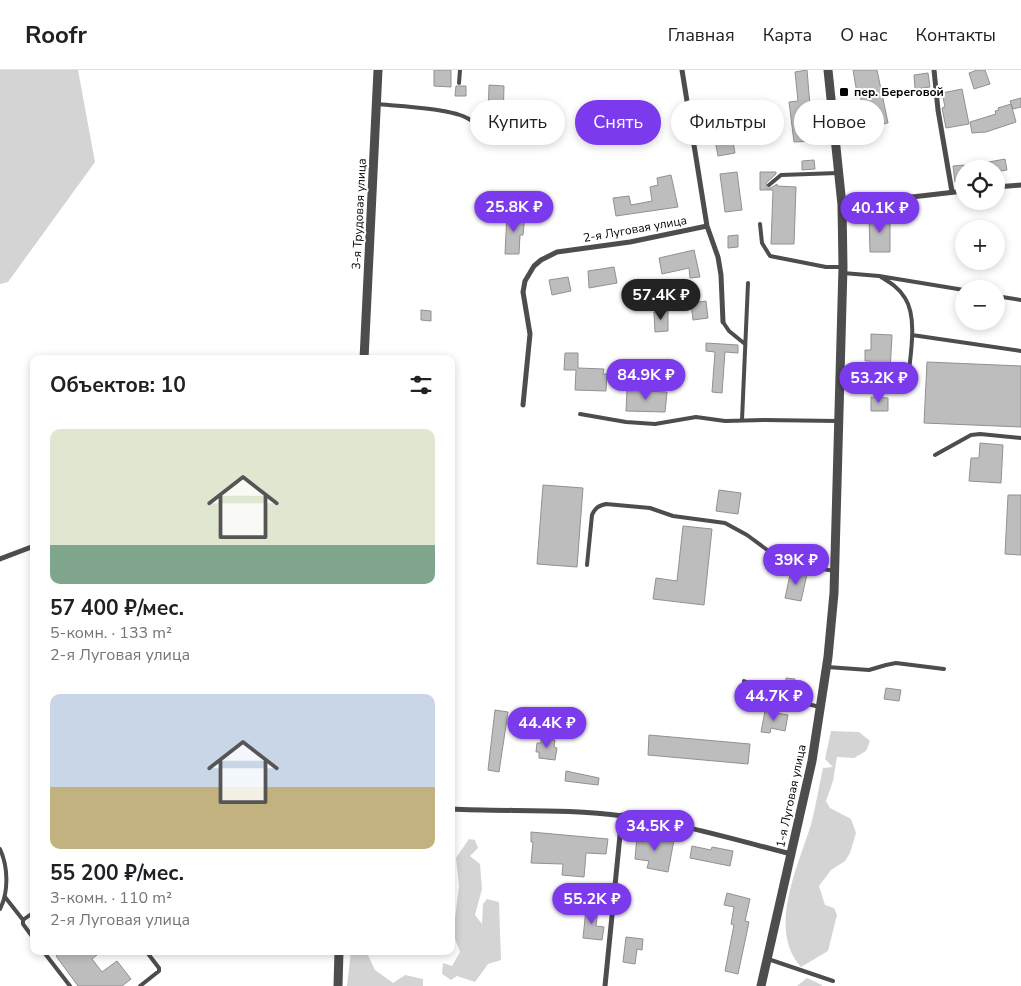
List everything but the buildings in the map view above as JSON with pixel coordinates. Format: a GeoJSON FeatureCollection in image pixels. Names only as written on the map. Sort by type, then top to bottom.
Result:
{"type":"FeatureCollection","features":[{"type":"Feature","properties":{"kind":"street","name":"3-я Трудовая улица"},"geometry":{"type":"LineString","coordinates":[[364,355],[378,70]]}},
{"type":"Feature","properties":{"kind":"street","name":"2-я Луговая улица"},"geometry":{"type":"LineString","coordinates":[[682,70],[707,226],[718,257],[721,275],[723,322]]}},
{"type":"Feature","properties":{"kind":"street","name":"1-я Луговая улица"},"geometry":{"type":"LineString","coordinates":[[762,986],[808,784],[822,707],[834,571],[843,270],[842,205],[828,70]]}},
{"type":"Feature","properties":{"kind":"street"},"geometry":{"type":"LineString","coordinates":[[934,70],[938,110],[952,192]]}},
{"type":"Feature","properties":{"kind":"street"},"geometry":{"type":"LineString","coordinates":[[1005,186],[1021,185]]}},
{"type":"Feature","properties":{"kind":"street"},"geometry":{"type":"LineString","coordinates":[[842,205],[955,192]]}},
{"type":"Feature","properties":{"kind":"street","name":"2-я Луговая улица"},"geometry":{"type":"LineString","coordinates":[[523,405],[530,334],[523,292],[525,281],[540,260],[557,252],[630,242],[707,226]]}},
{"type":"Feature","properties":{"kind":"street"},"geometry":{"type":"LineString","coordinates":[[0,559],[30,548]]}},
{"type":"Feature","properties":{"kind":"street"},"geometry":{"type":"LineString","coordinates":[[455,809],[585,812],[622,815],[687,828],[791,854]]}},
{"type":"Feature","properties":{"kind":"street"},"geometry":{"type":"LineString","coordinates":[[605,986],[622,815]]}},
{"type":"Feature","properties":{"kind":"street"},"geometry":{"type":"LineString","coordinates":[[338,986],[339,955]]}},
{"type":"Feature","properties":{"kind":"lane"},"geometry":{"type":"LineString","coordinates":[[459,83],[460,70]]}},
{"type":"Feature","properties":{"kind":"lane"},"geometry":{"type":"LineString","coordinates":[[377,104],[420,108],[460,115],[470,120]]}},
{"type":"Feature","properties":{"kind":"lane"},"geometry":{"type":"LineString","coordinates":[[769,185],[781,175],[839,173]]}},
{"type":"Feature","properties":{"kind":"lane"},"geometry":{"type":"LineString","coordinates":[[760,224],[762,244],[770,256],[955,289]]}},
{"type":"Feature","properties":{"kind":"lane"},"geometry":{"type":"LineString","coordinates":[[879,276],[898,289],[904,296],[910,313],[912,335],[908,380]]}},
{"type":"Feature","properties":{"kind":"lane"},"geometry":{"type":"LineString","coordinates":[[742,420],[748,283]]}},
{"type":"Feature","properties":{"kind":"lane"},"geometry":{"type":"LineString","coordinates":[[1005,297],[1021,300]]}},
{"type":"Feature","properties":{"kind":"lane"},"geometry":{"type":"LineString","coordinates":[[723,322],[729,331],[745,344]]}},
{"type":"Feature","properties":{"kind":"lane"},"geometry":{"type":"LineString","coordinates":[[912,335],[1021,351]]}},
{"type":"Feature","properties":{"kind":"lane"},"geometry":{"type":"LineString","coordinates":[[580,414],[626,422],[655,424],[696,417],[725,422],[742,420],[839,421]]}},
{"type":"Feature","properties":{"kind":"lane"},"geometry":{"type":"LineString","coordinates":[[935,455],[971,435],[980,434],[1021,438]]}},
{"type":"Feature","properties":{"kind":"lane"},"geometry":{"type":"LineString","coordinates":[[587,565],[592,515],[599,506],[606,504],[650,508],[673,516],[725,523],[747,535],[785,562],[834,571]]}},
{"type":"Feature","properties":{"kind":"lane"},"geometry":{"type":"LineString","coordinates":[[827,667],[869,670],[886,664],[896,663],[944,669]]}},
{"type":"Feature","properties":{"kind":"lane"},"geometry":{"type":"LineString","coordinates":[[744,681],[791,700],[822,707]]}},
{"type":"Feature","properties":{"kind":"lane"},"geometry":{"type":"LineString","coordinates":[[0,849],[5,868],[5,897],[0,909]]}},
{"type":"Feature","properties":{"kind":"lane"},"geometry":{"type":"LineString","coordinates":[[5,897],[23,920],[23,924],[30,934]]}},
{"type":"Feature","properties":{"kind":"lane"},"geometry":{"type":"LineString","coordinates":[[23,920],[30,915]]}},
{"type":"Feature","properties":{"kind":"lane"},"geometry":{"type":"LineString","coordinates":[[46,955],[70,986]]}},
{"type":"Feature","properties":{"kind":"lane"},"geometry":{"type":"LineString","coordinates":[[140,986],[159,971],[159,968],[149,955]]}},
{"type":"Feature","properties":{"kind":"lane"},"geometry":{"type":"LineString","coordinates":[[768,958],[833,981]]}},
{"type":"Feature","properties":{"kind":"shaded area"},"geometry":{"type":"Polygon","coordinates":[[[0,70],[78,70],[95,162],[8,282],[0,284],[0,70]]]}},
{"type":"Feature","properties":{"kind":"shaded area"},"geometry":{"type":"Polygon","coordinates":[[[831,731],[859,732],[870,741],[866,751],[854,758],[837,757],[833,781],[826,801],[830,808],[851,819],[856,833],[850,853],[845,861],[831,870],[819,886],[825,905],[834,908],[837,915],[828,951],[801,967],[791,951],[786,934],[786,915],[794,875],[812,821],[823,768],[833,767],[825,759],[831,731]]]}},
{"type":"Feature","properties":{"kind":"shaded area"},"geometry":{"type":"Polygon","coordinates":[[[469,839],[475,840],[478,848],[470,856],[480,864],[482,889],[475,915],[482,924],[483,904],[487,899],[499,902],[501,960],[488,964],[475,982],[457,976],[451,980],[442,974],[443,963],[452,966],[460,952],[455,939],[455,918],[459,886],[456,858],[469,839]]]}},
{"type":"Feature","properties":{"kind":"shaded area"},"geometry":{"type":"Polygon","coordinates":[[[351,955],[368,955],[375,970],[393,983],[405,975],[423,979],[423,986],[347,986],[351,955]]]}},
{"type":"Feature","properties":{"kind":"shaded area"},"geometry":{"type":"Polygon","coordinates":[[[807,978],[822,985],[822,986],[797,986],[807,978]]]}},
{"type":"Feature","properties":{"kind":"place","name":"пер. Береговой"},"geometry":{"type":"Point","coordinates":[844,92]}}]}
